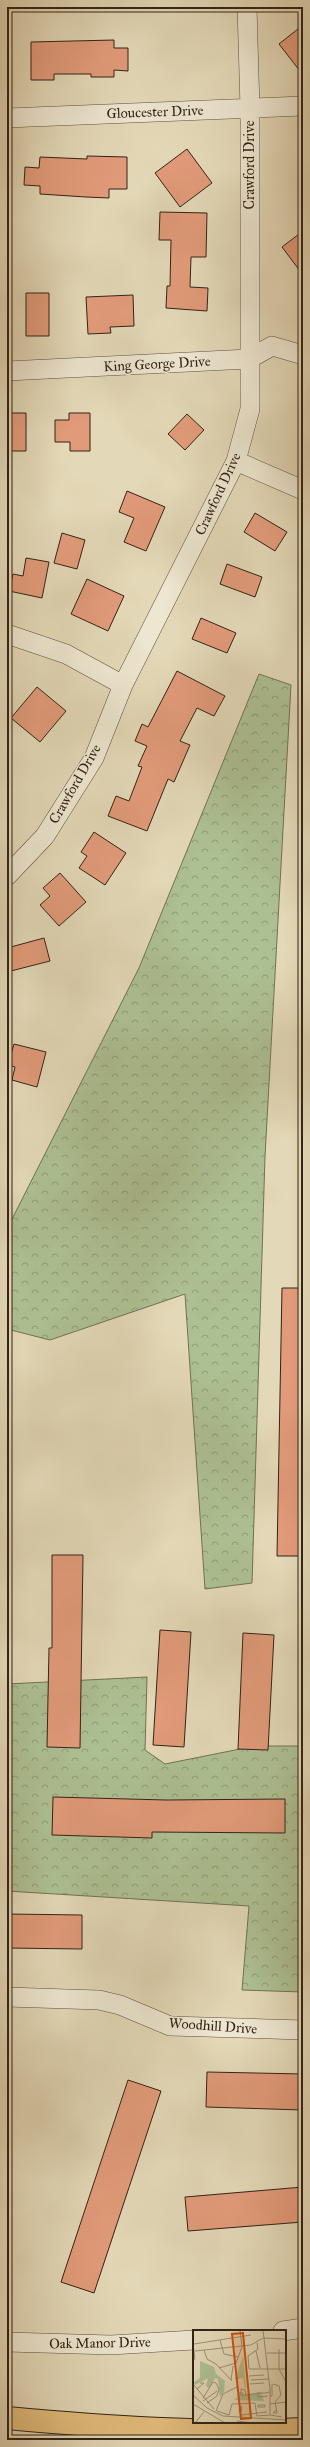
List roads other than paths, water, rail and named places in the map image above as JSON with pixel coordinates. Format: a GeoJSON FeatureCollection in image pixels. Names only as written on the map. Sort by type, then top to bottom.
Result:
{"type":"FeatureCollection","features":[{"type":"Feature","properties":{"kind":"highway"},"geometry":{"type":"LineString","coordinates":[[7,2418],[144,2430],[238,2432],[303,2429]]}},
{"type":"Feature","properties":{"kind":"highway"},"geometry":{"type":"LineString","coordinates":[[7,2431],[84,2440]]}},
{"type":"Feature","properties":{"kind":"street","name":"Crawford Drive"},"geometry":{"type":"LineString","coordinates":[[7,876],[45,836],[94,758],[123,686],[236,461],[250,409],[250,108],[247,10]]}},
{"type":"Feature","properties":{"kind":"street","name":"Gloucester Drive"},"geometry":{"type":"LineString","coordinates":[[7,118],[303,106]]}},
{"type":"Feature","properties":{"kind":"street","name":"King George Drive"},"geometry":{"type":"LineString","coordinates":[[7,371],[249,359],[272,346],[303,355]]}},
{"type":"Feature","properties":{"kind":"street"},"geometry":{"type":"LineString","coordinates":[[236,461],[303,490]]}},
{"type":"Feature","properties":{"kind":"street"},"geometry":{"type":"LineString","coordinates":[[7,634],[66,654],[123,686]]}},
{"type":"Feature","properties":{"kind":"street","name":"Woodhill Drive"},"geometry":{"type":"LineString","coordinates":[[7,1997],[99,2000],[170,2026],[303,2030]]}},
{"type":"Feature","properties":{"kind":"street"},"geometry":{"type":"LineString","coordinates":[[286,2331],[303,2328]]}},
{"type":"Feature","properties":{"kind":"street","name":"Oak Manor Drive"},"geometry":{"type":"LineString","coordinates":[[7,2342],[111,2345],[193,2340]]}}]}
